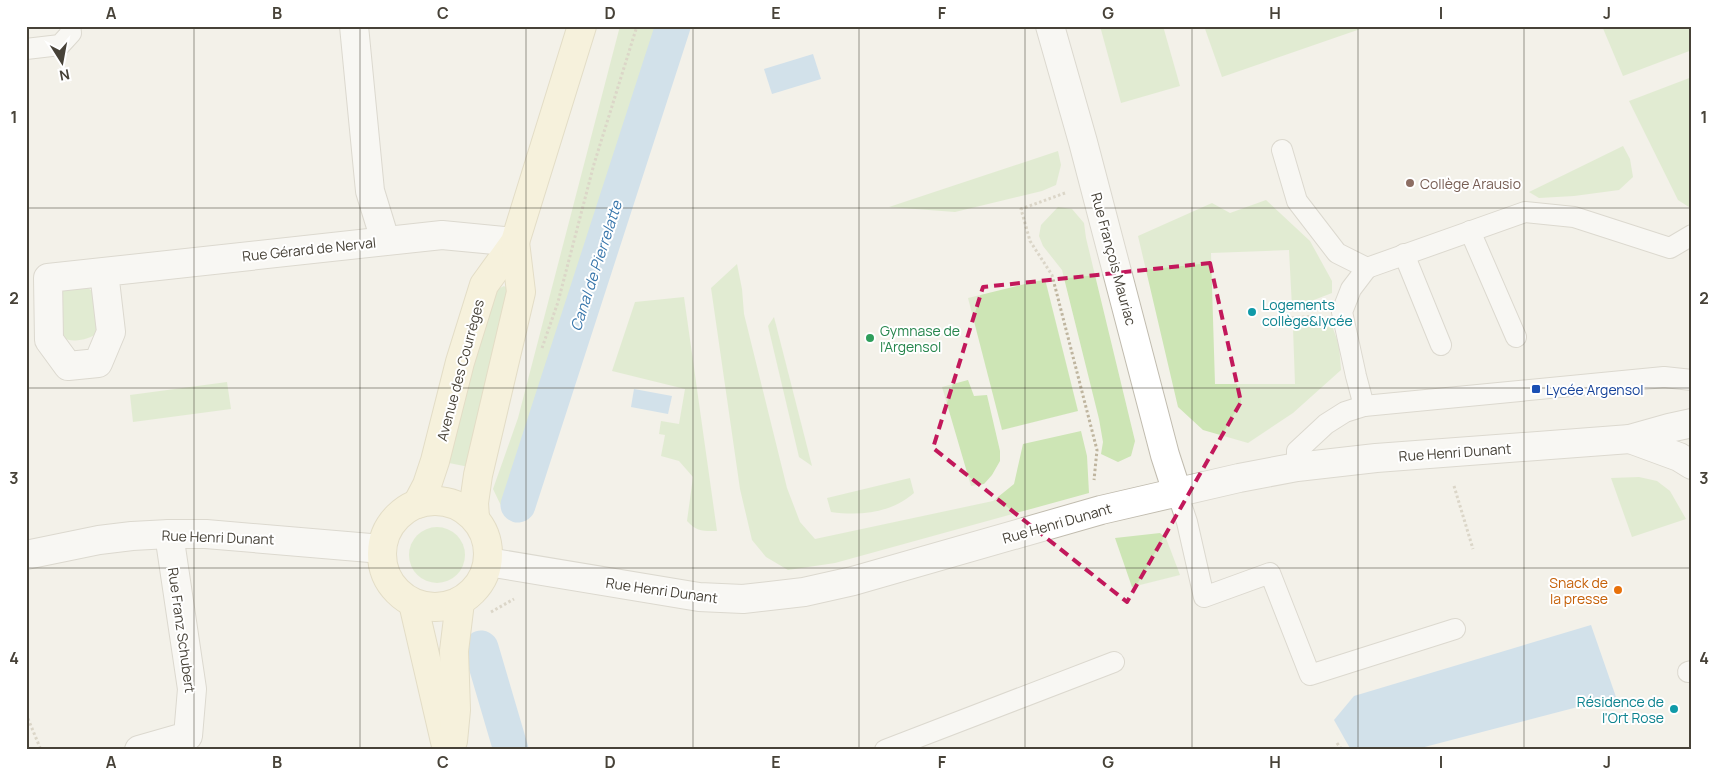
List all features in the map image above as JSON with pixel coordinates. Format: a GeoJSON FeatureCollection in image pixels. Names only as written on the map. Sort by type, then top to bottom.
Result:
{"type":"FeatureCollection","features":[{"type":"Feature","properties":{"kind":"street"},"geometry":{"type":"LineString","coordinates":[[354,26],[370,191],[385,240]]}},
{"type":"Feature","properties":{"kind":"street","name":"Avenue des Courrèges"},"geometry":{"type":"LineString","coordinates":[[417,504],[427,485],[435,461],[460,362],[484,285],[515,242],[582,26]]}},
{"type":"Feature","properties":{"kind":"street","name":"Rue François Mauriac"},"geometry":{"type":"LineString","coordinates":[[1050,26],[1094,182],[1165,455],[1177,492]]}},
{"type":"Feature","properties":{"kind":"street","name":"Rue Gérard de Nerval"},"geometry":{"type":"LineString","coordinates":[[104,272],[442,235],[515,242]]}},
{"type":"Feature","properties":{"kind":"street","name":"Avenue des Courrèges"},"geometry":{"type":"LineString","coordinates":[[475,518],[474,503],[478,475],[521,292],[515,242]]}},
{"type":"Feature","properties":{"kind":"street","name":"Rue Henri Dunant"},"geometry":{"type":"LineString","coordinates":[[488,562],[699,597],[743,599],[795,593],[853,581],[1101,510],[1238,478],[1297,467],[1376,458],[1630,439],[1669,428],[1692,424]]}},
{"type":"Feature","properties":{"kind":"street","name":"Rue Henri Dunant"},"geometry":{"type":"LineString","coordinates":[[1630,439],[1679,457],[1692,465]]}},
{"type":"Feature","properties":{"kind":"street"},"geometry":{"type":"LineString","coordinates":[[432,501],[448,502],[463,508],[475,518],[487,539],[489,550],[484,576],[478,588],[460,602],[445,607],[428,607],[413,603],[399,594],[389,581],[383,566],[382,549],[388,530],[400,514],[417,504],[432,501]]}},
{"type":"Feature","properties":{"kind":"street","name":"Rue Henri Dunant"},"geometry":{"type":"LineString","coordinates":[[26,555],[99,540],[169,534],[206,534],[382,549]]}},
{"type":"Feature","properties":{"kind":"street","name":"Rue Franz Schubert"},"geometry":{"type":"LineString","coordinates":[[139,750],[188,736],[192,689],[169,534]]}},
{"type":"Feature","properties":{"kind":"street"},"geometry":{"type":"LineString","coordinates":[[453,750],[456,710],[454,651],[460,602]]}},
{"type":"Feature","properties":{"kind":"street"},"geometry":{"type":"LineString","coordinates":[[413,603],[447,750]]}},
{"type":"Feature","properties":{"kind":"lane"},"geometry":{"type":"LineString","coordinates":[[26,48],[60,45],[71,33],[70,26]]}},
{"type":"Feature","properties":{"kind":"lane"},"geometry":{"type":"LineString","coordinates":[[1282,150],[1297,201],[1337,253],[1367,268]]}},
{"type":"Feature","properties":{"kind":"lane"},"geometry":{"type":"LineString","coordinates":[[1364,406],[1342,312],[1351,289],[1367,268],[1526,212],[1574,217],[1670,248],[1692,235]]}},
{"type":"Feature","properties":{"kind":"lane"},"geometry":{"type":"LineString","coordinates":[[1470,231],[1516,337]]}},
{"type":"Feature","properties":{"kind":"lane"},"geometry":{"type":"LineString","coordinates":[[1404,254],[1441,345]]}},
{"type":"Feature","properties":{"kind":"lane"},"geometry":{"type":"LineString","coordinates":[[1297,467],[1297,451],[1326,424],[1345,412],[1364,406],[1664,377],[1692,380]]}},
{"type":"Feature","properties":{"kind":"lane"},"geometry":{"type":"LineString","coordinates":[[1177,492],[1187,522],[1204,597],[1270,573],[1310,675],[1455,629]]}},
{"type":"Feature","properties":{"kind":"lane"},"geometry":{"type":"LineString","coordinates":[[886,750],[1114,662]]}},
{"type":"Feature","properties":{"kind":"path"},"geometry":{"type":"LineString","coordinates":[[540,355],[558,302],[594,164],[637,26]]}},
{"type":"Feature","properties":{"kind":"path"},"geometry":{"type":"LineString","coordinates":[[1094,182],[1021,209],[1030,241],[1052,275],[1096,450],[1095,486]]}},
{"type":"Feature","properties":{"kind":"path"},"geometry":{"type":"LineString","coordinates":[[1454,486],[1473,549]]}},
{"type":"Feature","properties":{"kind":"path"},"geometry":{"type":"LineString","coordinates":[[26,714],[41,750]]}},
{"type":"Feature","properties":{"kind":"path"},"geometry":{"type":"LineString","coordinates":[[1337,743],[1342,750]]}},
{"type":"Feature","properties":{"kind":"highlighted area"},"geometry":{"type":"Polygon","coordinates":[[[1210,263],[1241,402],[1127,602],[933,448],[983,287],[1210,263]]]}},
{"type":"Feature","properties":{"kind":"green space"},"geometry":{"type":"Polygon","coordinates":[[[620,26],[667,26],[507,518],[493,489],[518,418],[620,26]]]}},
{"type":"Feature","properties":{"kind":"green space"},"geometry":{"type":"Polygon","coordinates":[[[1100,26],[1163,26],[1180,86],[1121,103],[1100,26]]]}},
{"type":"Feature","properties":{"kind":"green space"},"geometry":{"type":"Polygon","coordinates":[[[1204,26],[1369,26],[1222,77],[1204,26]]]}},
{"type":"Feature","properties":{"kind":"green space"},"geometry":{"type":"Polygon","coordinates":[[[1602,26],[1692,26],[1692,50],[1623,76],[1602,26]]]}},
{"type":"Feature","properties":{"kind":"green space"},"geometry":{"type":"Polygon","coordinates":[[[1692,77],[1692,209],[1678,200],[1629,101],[1692,77]]]}},
{"type":"Feature","properties":{"kind":"green space"},"geometry":{"type":"Polygon","coordinates":[[[1623,146],[1630,159],[1633,177],[1619,190],[1539,198],[1529,192],[1623,146]]]}},
{"type":"Feature","properties":{"kind":"green space"},"geometry":{"type":"Polygon","coordinates":[[[1058,151],[1061,165],[1056,185],[1042,191],[955,212],[889,207],[1058,151]]]}},
{"type":"Feature","properties":{"kind":"green space"},"geometry":{"type":"Polygon","coordinates":[[[1266,200],[1310,241],[1332,281],[1332,293],[1292,307],[1289,250],[1211,253],[1215,384],[1295,384],[1293,328],[1331,323],[1339,345],[1341,370],[1293,413],[1248,443],[1203,430],[1178,407],[1138,236],[1212,203],[1230,213],[1266,200]]]}},
{"type":"Feature","properties":{"kind":"green space"},"geometry":{"type":"Polygon","coordinates":[[[1058,207],[1072,209],[1084,223],[1135,441],[1131,456],[1118,462],[1101,454],[1103,442],[1099,419],[1062,270],[1043,246],[1039,236],[1041,225],[1058,207]]]}},
{"type":"Feature","properties":{"kind":"green space"},"geometry":{"type":"Polygon","coordinates":[[[737,264],[744,314],[787,488],[800,522],[815,539],[993,501],[1014,484],[1023,444],[1081,431],[1087,456],[1089,493],[835,563],[788,570],[766,557],[752,540],[740,489],[711,288],[737,264]]]}},
{"type":"Feature","properties":{"kind":"green space"},"geometry":{"type":"Polygon","coordinates":[[[1045,279],[1078,411],[1002,430],[968,298],[1045,279]]]}},
{"type":"Feature","properties":{"kind":"green space"},"geometry":{"type":"Polygon","coordinates":[[[504,286],[510,291],[469,467],[444,462],[496,290],[504,286]]]}},
{"type":"Feature","properties":{"kind":"green space"},"geometry":{"type":"Polygon","coordinates":[[[87,287],[93,292],[97,333],[89,338],[69,340],[61,336],[61,290],[87,287]]]}},
{"type":"Feature","properties":{"kind":"green space"},"geometry":{"type":"Polygon","coordinates":[[[684,297],[717,531],[700,530],[687,521],[693,477],[679,461],[661,456],[665,435],[659,434],[661,421],[679,424],[685,389],[612,371],[635,302],[684,297]]]}},
{"type":"Feature","properties":{"kind":"green space"},"geometry":{"type":"Polygon","coordinates":[[[774,317],[812,466],[799,457],[768,326],[774,317]]]}},
{"type":"Feature","properties":{"kind":"green space"},"geometry":{"type":"Polygon","coordinates":[[[968,380],[974,396],[987,395],[1000,451],[1000,461],[992,475],[984,484],[971,486],[942,387],[968,380]]]}},
{"type":"Feature","properties":{"kind":"green space"},"geometry":{"type":"Polygon","coordinates":[[[227,382],[231,409],[133,422],[130,395],[227,382]]]}},
{"type":"Feature","properties":{"kind":"green space"},"geometry":{"type":"Polygon","coordinates":[[[1639,477],[1657,481],[1670,491],[1686,519],[1632,537],[1611,478],[1639,477]]]}},
{"type":"Feature","properties":{"kind":"green space"},"geometry":{"type":"Polygon","coordinates":[[[910,478],[914,493],[896,505],[875,512],[853,514],[831,512],[827,498],[910,478]]]}},
{"type":"Feature","properties":{"kind":"green space"},"geometry":{"type":"Polygon","coordinates":[[[431,527],[443,527],[457,535],[465,549],[463,566],[457,575],[443,583],[431,583],[421,578],[414,571],[409,561],[409,549],[414,539],[421,532],[431,527]]]}},
{"type":"Feature","properties":{"kind":"green space"},"geometry":{"type":"Polygon","coordinates":[[[1160,533],[1166,538],[1180,575],[1132,587],[1115,538],[1160,533]]]}},
{"type":"Feature","properties":{"kind":"water"},"geometry":{"type":"Polygon","coordinates":[[[813,54],[821,79],[772,94],[764,69],[813,54]]]}},
{"type":"Feature","properties":{"kind":"water"},"geometry":{"type":"Polygon","coordinates":[[[634,389],[672,396],[668,414],[631,407],[634,389]]]}},
{"type":"Feature","properties":{"kind":"water"},"geometry":{"type":"Polygon","coordinates":[[[1591,625],[1616,697],[1413,750],[1351,750],[1334,720],[1354,696],[1591,625]]]}},
{"type":"Feature","properties":{"kind":"waterway","name":"Canal de Pierrelatte"},"geometry":{"type":"LineString","coordinates":[[518,505],[673,26]]}},
{"type":"Feature","properties":{"kind":"waterway","name":"Canal de Pierrelatte"},"geometry":{"type":"LineString","coordinates":[[481,648],[511,750]]}},
{"type":"Feature","properties":{"kind":"place","name":"Collège Arausio"},"geometry":{"type":"Point","coordinates":[1410,183]}},
{"type":"Feature","properties":{"kind":"place","name":"Logements collège&lycée"},"geometry":{"type":"Point","coordinates":[1252,312]}},
{"type":"Feature","properties":{"kind":"place","name":"Gymnase de l'Argensol"},"geometry":{"type":"Point","coordinates":[870,338]}},
{"type":"Feature","properties":{"kind":"place","name":"Lycée Argensol"},"geometry":{"type":"Point","coordinates":[1536,389]}},
{"type":"Feature","properties":{"kind":"place","name":"Snack de la presse"},"geometry":{"type":"Point","coordinates":[1618,590]}},
{"type":"Feature","properties":{"kind":"place","name":"Résidence de l'Ort Rose"},"geometry":{"type":"Point","coordinates":[1674,709]}}]}
